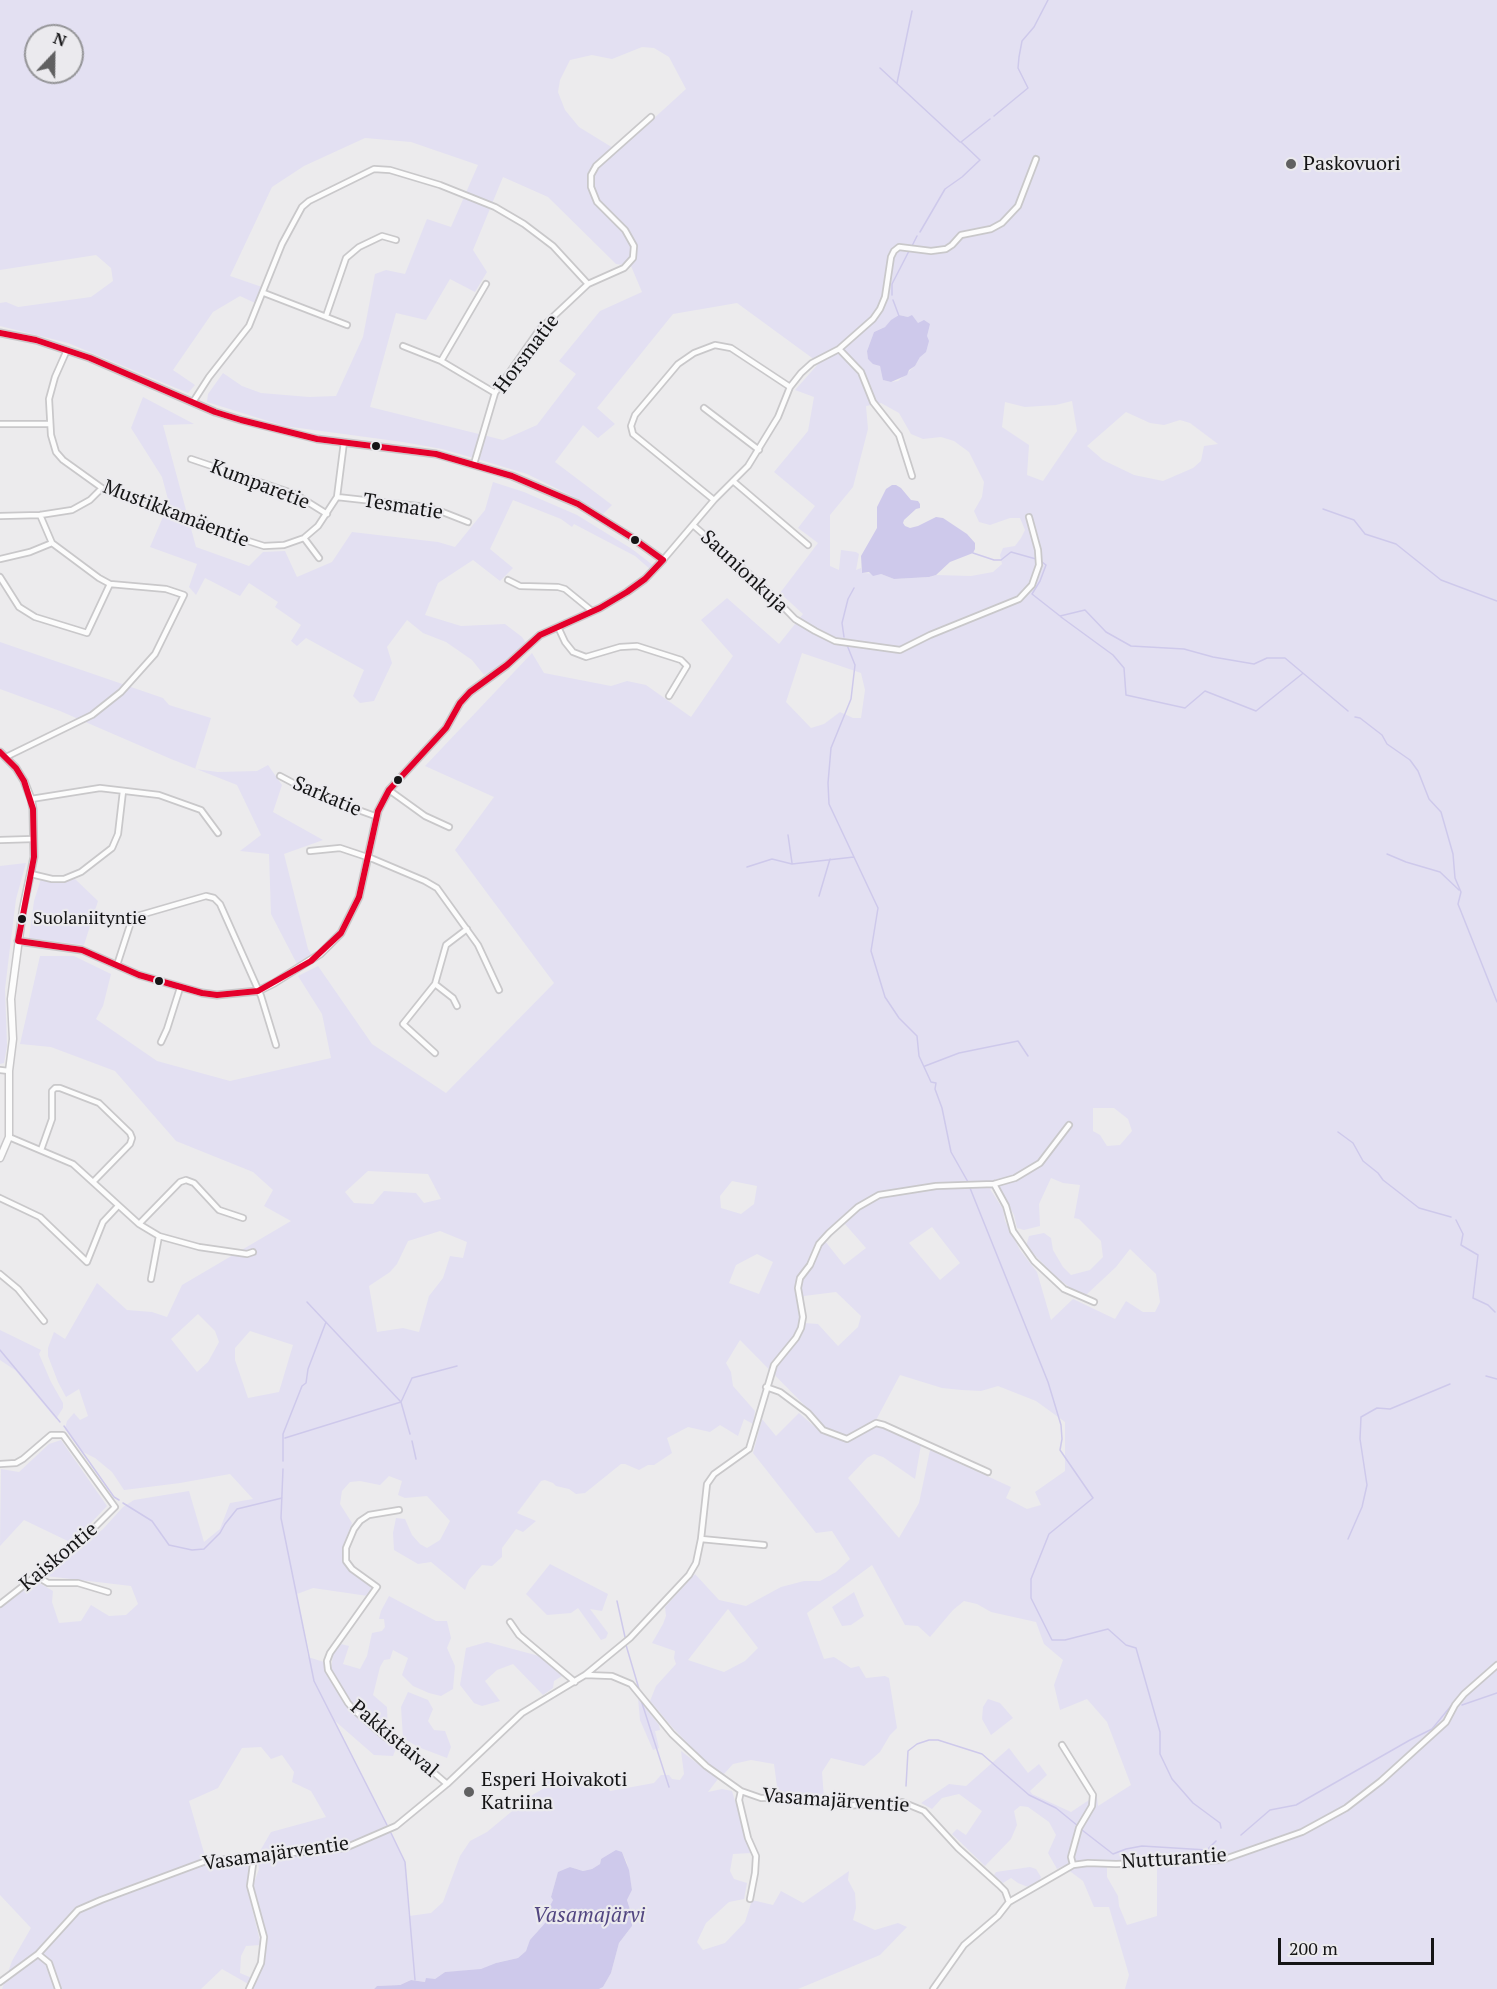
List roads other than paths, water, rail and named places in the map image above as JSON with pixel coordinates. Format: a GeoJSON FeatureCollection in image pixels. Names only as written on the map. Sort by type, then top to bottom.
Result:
{"type":"FeatureCollection","features":[{"type":"Feature","properties":{"kind":"street","name":"Horsmatie"},"geometry":{"type":"LineString","coordinates":[[474,464],[495,393],[539,330],[588,284],[616,272],[633,258],[634,246],[625,230],[597,202],[591,187],[591,175],[596,166],[651,117]]}},
{"type":"Feature","properties":{"kind":"street"},"geometry":{"type":"LineString","coordinates":[[18,941],[82,950],[140,975],[180,988],[217,995],[258,991],[311,961],[341,933],[359,897],[375,816],[389,790],[446,728],[460,703],[470,692],[507,665],[540,635],[592,611],[645,579],[714,500],[748,466],[778,417],[790,387],[812,363],[839,349],[873,319],[885,297],[894,251],[899,247],[931,251],[946,249],[961,235],[991,229],[1002,223],[1018,206],[1029,172],[1036,159]]}},
{"type":"Feature","properties":{"kind":"street"},"geometry":{"type":"LineString","coordinates":[[193,402],[209,377],[249,326],[282,244],[302,207],[309,201],[374,169],[390,170],[440,185],[495,207],[524,224],[553,246],[588,284]]}},
{"type":"Feature","properties":{"kind":"street"},"geometry":{"type":"LineString","coordinates":[[326,316],[346,258],[359,247],[382,236],[396,240]]}},
{"type":"Feature","properties":{"kind":"street"},"geometry":{"type":"LineString","coordinates":[[441,361],[486,284]]}},
{"type":"Feature","properties":{"kind":"street"},"geometry":{"type":"LineString","coordinates":[[264,293],[347,325]]}},
{"type":"Feature","properties":{"kind":"street"},"geometry":{"type":"LineString","coordinates":[[0,333],[36,340],[67,350],[215,412],[290,433],[418,451],[474,464],[543,488],[578,504],[663,560]]}},
{"type":"Feature","properties":{"kind":"street"},"geometry":{"type":"LineString","coordinates":[[714,500],[633,434],[630,426],[635,415],[678,364],[694,353],[715,345],[731,348],[790,387]]}},
{"type":"Feature","properties":{"kind":"street"},"geometry":{"type":"LineString","coordinates":[[403,346],[441,361],[495,393]]}},
{"type":"Feature","properties":{"kind":"street"},"geometry":{"type":"LineString","coordinates":[[839,349],[861,372],[873,402],[899,435],[912,476]]}},
{"type":"Feature","properties":{"kind":"street","name":"Mustikkamäentie"},"geometry":{"type":"LineString","coordinates":[[67,350],[55,377],[49,399],[49,424],[57,453],[71,466],[102,488],[137,503],[184,515],[264,546],[284,545],[304,538]]}},
{"type":"Feature","properties":{"kind":"street"},"geometry":{"type":"LineString","coordinates":[[704,408],[759,450]]}},
{"type":"Feature","properties":{"kind":"street"},"geometry":{"type":"LineString","coordinates":[[0,424],[49,424]]}},
{"type":"Feature","properties":{"kind":"street"},"geometry":{"type":"LineString","coordinates":[[319,558],[304,538],[318,526],[337,497],[344,442]]}},
{"type":"Feature","properties":{"kind":"street","name":"Kumparetie"},"geometry":{"type":"LineString","coordinates":[[191,459],[296,494],[327,514]]}},
{"type":"Feature","properties":{"kind":"street"},"geometry":{"type":"LineString","coordinates":[[733,481],[808,545]]}},
{"type":"Feature","properties":{"kind":"street"},"geometry":{"type":"LineString","coordinates":[[0,516],[40,515],[72,510],[90,500],[102,488]]}},
{"type":"Feature","properties":{"kind":"street","name":"Tesmatie"},"geometry":{"type":"LineString","coordinates":[[337,497],[418,506],[440,511],[468,522]]}},
{"type":"Feature","properties":{"kind":"street"},"geometry":{"type":"LineString","coordinates":[[0,1158],[9,1137],[9,1071],[13,1039],[11,999],[18,941],[31,874],[33,839],[31,799],[24,781],[3,755],[92,715],[121,692],[155,654],[183,596],[166,589],[110,584],[87,570],[52,543],[40,515]]}},
{"type":"Feature","properties":{"kind":"street","name":"Saunionkuja"},"geometry":{"type":"LineString","coordinates":[[693,525],[762,585],[795,619],[835,641],[900,650],[930,635],[1018,599],[1032,585],[1039,565],[1038,550],[1029,517]]}},
{"type":"Feature","properties":{"kind":"street"},"geometry":{"type":"LineString","coordinates":[[0,559],[30,552],[52,543]]}},
{"type":"Feature","properties":{"kind":"street"},"geometry":{"type":"LineString","coordinates":[[0,577],[19,607],[36,617],[87,633],[110,584]]}},
{"type":"Feature","properties":{"kind":"street"},"geometry":{"type":"LineString","coordinates":[[508,580],[520,586],[558,587],[592,611]]}},
{"type":"Feature","properties":{"kind":"street"},"geometry":{"type":"LineString","coordinates":[[558,627],[573,652],[586,657],[620,647],[638,646],[681,660],[687,666],[669,696]]}},
{"type":"Feature","properties":{"kind":"street","name":"Sarkatie"},"geometry":{"type":"LineString","coordinates":[[280,776],[314,794],[375,816]]}},
{"type":"Feature","properties":{"kind":"street"},"geometry":{"type":"LineString","coordinates":[[31,799],[100,788],[159,795],[201,810],[218,834]]}},
{"type":"Feature","properties":{"kind":"street"},"geometry":{"type":"LineString","coordinates":[[389,790],[425,816],[449,827]]}},
{"type":"Feature","properties":{"kind":"street"},"geometry":{"type":"LineString","coordinates":[[31,874],[64,879],[81,872],[112,848],[118,834],[123,791]]}},
{"type":"Feature","properties":{"kind":"street"},"geometry":{"type":"LineString","coordinates":[[0,840],[33,839]]}},
{"type":"Feature","properties":{"kind":"street"},"geometry":{"type":"LineString","coordinates":[[310,851],[340,848],[368,857],[437,888],[478,945],[499,990]]}},
{"type":"Feature","properties":{"kind":"street"},"geometry":{"type":"LineString","coordinates":[[117,965],[129,926],[134,918],[210,896],[220,904],[258,991],[276,1045]]}},
{"type":"Feature","properties":{"kind":"street"},"geometry":{"type":"LineString","coordinates":[[435,1053],[403,1024],[435,984],[446,945],[466,929]]}},
{"type":"Feature","properties":{"kind":"street"},"geometry":{"type":"LineString","coordinates":[[435,984],[453,998],[457,1006]]}},
{"type":"Feature","properties":{"kind":"street"},"geometry":{"type":"LineString","coordinates":[[161,1042],[180,988]]}},
{"type":"Feature","properties":{"kind":"street"},"geometry":{"type":"LineString","coordinates":[[0,1070],[9,1071]]}},
{"type":"Feature","properties":{"kind":"street"},"geometry":{"type":"LineString","coordinates":[[41,1150],[52,1119],[52,1091],[55,1088],[99,1103],[130,1133],[132,1138],[130,1144],[93,1181]]}},
{"type":"Feature","properties":{"kind":"street"},"geometry":{"type":"LineString","coordinates":[[585,1675],[630,1638],[689,1575],[696,1563],[707,1484],[714,1474],[749,1449],[774,1365],[796,1338],[801,1328],[803,1317],[798,1288],[800,1278],[814,1258],[819,1244],[858,1207],[879,1195],[936,1186],[994,1184],[1015,1178],[1040,1163],[1069,1125]]}},
{"type":"Feature","properties":{"kind":"street"},"geometry":{"type":"LineString","coordinates":[[9,1137],[74,1164],[118,1206],[159,1236],[199,1247],[247,1254],[253,1252]]}},
{"type":"Feature","properties":{"kind":"street"},"geometry":{"type":"LineString","coordinates":[[140,1224],[180,1182],[186,1180],[194,1183],[219,1210],[243,1218]]}},
{"type":"Feature","properties":{"kind":"street"},"geometry":{"type":"LineString","coordinates":[[994,1184],[1006,1206],[1013,1231],[1034,1261],[1064,1289],[1094,1302]]}},
{"type":"Feature","properties":{"kind":"street"},"geometry":{"type":"LineString","coordinates":[[0,1198],[47,1222],[87,1262],[103,1222],[118,1206]]}},
{"type":"Feature","properties":{"kind":"street"},"geometry":{"type":"LineString","coordinates":[[151,1279],[159,1236]]}},
{"type":"Feature","properties":{"kind":"street"},"geometry":{"type":"LineString","coordinates":[[0,1274],[18,1289],[44,1322]]}},
{"type":"Feature","properties":{"kind":"street"},"geometry":{"type":"LineString","coordinates":[[766,1387],[780,1392],[808,1413],[823,1430],[847,1439],[876,1424],[884,1425],[988,1472]]}},
{"type":"Feature","properties":{"kind":"street","name":"Kaiskontie"},"geometry":{"type":"LineString","coordinates":[[0,1464],[8,1465],[23,1459],[51,1435],[63,1435],[115,1507],[83,1539],[0,1604]]}},
{"type":"Feature","properties":{"kind":"street","name":"Pakkistaival"},"geometry":{"type":"LineString","coordinates":[[399,1510],[369,1515],[360,1521],[350,1538],[345,1555],[349,1566],[377,1587],[330,1653],[327,1661],[328,1670],[354,1710],[385,1737],[405,1748],[447,1784]]}},
{"type":"Feature","properties":{"kind":"street"},"geometry":{"type":"LineString","coordinates":[[701,1539],[764,1545]]}},
{"type":"Feature","properties":{"kind":"street"},"geometry":{"type":"LineString","coordinates":[[36,1576],[48,1583],[78,1583],[108,1592]]}},
{"type":"Feature","properties":{"kind":"street"},"geometry":{"type":"LineString","coordinates":[[510,1622],[519,1635],[575,1682]]}},
{"type":"Feature","properties":{"kind":"street","name":"Nutturantie"},"geometry":{"type":"LineString","coordinates":[[1009,1902],[1073,1865],[1222,1860],[1302,1832],[1346,1808],[1381,1781],[1446,1722],[1464,1694],[1497,1665]]}},
{"type":"Feature","properties":{"kind":"street","name":"Vasamajärventie"},"geometry":{"type":"LineString","coordinates":[[0,1982],[38,1954],[78,1910],[206,1861],[345,1848],[396,1826],[447,1784],[522,1713],[585,1675],[612,1676],[631,1684],[668,1730],[705,1766],[741,1791],[761,1798],[802,1797],[844,1806],[902,1802],[914,1805],[924,1811],[958,1848],[1005,1891],[1009,1902]]}},
{"type":"Feature","properties":{"kind":"street"},"geometry":{"type":"LineString","coordinates":[[1062,1745],[1093,1795],[1092,1806],[1079,1828],[1071,1857],[1073,1865]]}},
{"type":"Feature","properties":{"kind":"street"},"geometry":{"type":"LineString","coordinates":[[741,1791],[739,1800],[748,1838],[756,1856],[750,1899]]}},
{"type":"Feature","properties":{"kind":"street"},"geometry":{"type":"LineString","coordinates":[[249,1989],[261,1963],[264,1937],[250,1886],[254,1857]]}},
{"type":"Feature","properties":{"kind":"street"},"geometry":{"type":"LineString","coordinates":[[933,1989],[964,1945],[999,1916],[1009,1902]]}},
{"type":"Feature","properties":{"kind":"street"},"geometry":{"type":"LineString","coordinates":[[38,1954],[49,1963],[58,1989]]}},
{"type":"Feature","properties":{"kind":"water"},"geometry":{"type":"Polygon","coordinates":[[[899,315],[908,317],[912,315],[918,323],[924,320],[930,324],[927,336],[929,341],[926,352],[907,375],[891,382],[883,380],[880,366],[868,359],[867,351],[874,332],[885,327],[899,315]]]}},
{"type":"Feature","properties":{"kind":"water"},"geometry":{"type":"Polygon","coordinates":[[[892,485],[901,488],[911,500],[918,501],[920,504],[920,508],[904,520],[905,526],[910,528],[936,517],[943,518],[967,534],[975,543],[973,553],[950,562],[936,575],[929,577],[894,579],[881,574],[873,576],[869,572],[862,573],[861,556],[877,528],[877,507],[886,489],[892,485]]]}},
{"type":"Feature","properties":{"kind":"water","name":"Vasamajärvi"},"geometry":{"type":"Polygon","coordinates":[[[616,1850],[622,1852],[629,1870],[632,1890],[627,1900],[632,1916],[632,1926],[619,1943],[611,1973],[603,1987],[599,1989],[374,1989],[377,1986],[400,1985],[411,1980],[425,1982],[426,1978],[435,1979],[445,1972],[481,1969],[518,1958],[526,1951],[530,1940],[545,1923],[553,1900],[551,1897],[558,1872],[570,1867],[583,1871],[592,1869],[600,1864],[601,1859],[616,1850]]]}},
{"type":"Feature","properties":{"kind":"waterway"},"geometry":{"type":"LineString","coordinates":[[994,116],[1028,88],[1018,68],[1022,41],[1034,27],[1048,0]]}},
{"type":"Feature","properties":{"kind":"waterway"},"geometry":{"type":"LineString","coordinates":[[897,83],[912,11]]}},
{"type":"Feature","properties":{"kind":"waterway"},"geometry":{"type":"LineString","coordinates":[[880,68],[960,142]]}},
{"type":"Feature","properties":{"kind":"waterway"},"geometry":{"type":"LineString","coordinates":[[920,232],[945,189],[980,160],[961,142],[990,119]]}},
{"type":"Feature","properties":{"kind":"waterway"},"geometry":{"type":"LineString","coordinates":[[912,246],[917,236]]}},
{"type":"Feature","properties":{"kind":"waterway"},"geometry":{"type":"LineString","coordinates":[[892,295],[892,284],[909,251]]}},
{"type":"Feature","properties":{"kind":"waterway"},"geometry":{"type":"LineString","coordinates":[[893,300],[899,316]]}},
{"type":"Feature","properties":{"kind":"waterway"},"geometry":{"type":"LineString","coordinates":[[1323,509],[1354,520],[1365,534],[1396,544],[1441,580],[1497,601]]}},
{"type":"Feature","properties":{"kind":"waterway"},"geometry":{"type":"LineString","coordinates":[[973,553],[994,560],[1001,560],[1011,552],[1036,559]]}},
{"type":"Feature","properties":{"kind":"waterway"},"geometry":{"type":"LineString","coordinates":[[1042,562],[1046,565],[1032,594],[1060,616],[1085,610],[1106,632],[1131,646],[1184,649],[1254,664],[1267,658],[1285,658],[1348,711]]}},
{"type":"Feature","properties":{"kind":"waterway"},"geometry":{"type":"LineString","coordinates":[[844,637],[842,623],[848,599],[854,588]]}},
{"type":"Feature","properties":{"kind":"waterway"},"geometry":{"type":"LineString","coordinates":[[1061,617],[1113,655],[1124,668],[1126,695],[1185,708],[1205,691],[1256,711],[1302,674]]}},
{"type":"Feature","properties":{"kind":"waterway"},"geometry":{"type":"LineString","coordinates":[[847,645],[855,665],[851,699],[831,748],[829,804],[878,908],[871,951],[885,997],[899,1018],[917,1036],[919,1056],[931,1082],[936,1083],[935,1089],[942,1108],[951,1152],[968,1182]]}},
{"type":"Feature","properties":{"kind":"waterway"},"geometry":{"type":"LineString","coordinates":[[1355,717],[1360,718],[1382,735],[1387,744],[1410,760],[1418,771],[1429,799],[1441,812],[1453,854],[1455,878],[1461,892],[1458,904],[1497,1002]]}},
{"type":"Feature","properties":{"kind":"waterway"},"geometry":{"type":"LineString","coordinates":[[788,835],[792,863]]}},
{"type":"Feature","properties":{"kind":"waterway"},"geometry":{"type":"LineString","coordinates":[[1387,854],[1440,872],[1459,890]]}},
{"type":"Feature","properties":{"kind":"waterway"},"geometry":{"type":"LineString","coordinates":[[747,867],[772,859],[792,864],[854,857]]}},
{"type":"Feature","properties":{"kind":"waterway"},"geometry":{"type":"LineString","coordinates":[[819,896],[830,859]]}},
{"type":"Feature","properties":{"kind":"waterway"},"geometry":{"type":"LineString","coordinates":[[925,1066],[959,1053],[1018,1041],[1028,1056]]}},
{"type":"Feature","properties":{"kind":"waterway"},"geometry":{"type":"LineString","coordinates":[[1338,1132],[1353,1143],[1363,1161],[1383,1180],[1419,1208],[1451,1217]]}},
{"type":"Feature","properties":{"kind":"waterway"},"geometry":{"type":"LineString","coordinates":[[970,1188],[1048,1382],[1061,1425],[1060,1450],[1093,1498],[1049,1534],[1031,1579],[1031,1598],[1052,1640],[1065,1640],[1108,1629],[1126,1645],[1136,1648],[1160,1732],[1160,1754],[1172,1779],[1193,1803],[1220,1823],[1221,1828]]}},
{"type":"Feature","properties":{"kind":"waterway"},"geometry":{"type":"LineString","coordinates":[[1456,1220],[1463,1234],[1461,1245],[1478,1255],[1473,1298],[1488,1305],[1495,1312]]}},
{"type":"Feature","properties":{"kind":"waterway"},"geometry":{"type":"LineString","coordinates":[[307,1302],[401,1402],[410,1434]]}},
{"type":"Feature","properties":{"kind":"waterway"},"geometry":{"type":"LineString","coordinates":[[283,1461],[283,1434],[302,1386],[306,1383],[308,1369],[326,1322]]}},
{"type":"Feature","properties":{"kind":"waterway"},"geometry":{"type":"LineString","coordinates":[[0,1350],[60,1422]]}},
{"type":"Feature","properties":{"kind":"waterway"},"geometry":{"type":"LineString","coordinates":[[285,1438],[401,1402],[412,1378],[457,1366]]}},
{"type":"Feature","properties":{"kind":"waterway"},"geometry":{"type":"LineString","coordinates":[[1486,1376],[1497,1379]]}},
{"type":"Feature","properties":{"kind":"waterway"},"geometry":{"type":"LineString","coordinates":[[1348,1539],[1362,1507],[1367,1485],[1360,1439],[1361,1417],[1377,1408],[1390,1409],[1450,1384]]}},
{"type":"Feature","properties":{"kind":"waterway"},"geometry":{"type":"LineString","coordinates":[[64,1426],[114,1497],[119,1500]]}},
{"type":"Feature","properties":{"kind":"waterway"},"geometry":{"type":"LineString","coordinates":[[412,1441],[416,1459]]}},
{"type":"Feature","properties":{"kind":"waterway"},"geometry":{"type":"LineString","coordinates":[[283,1469],[281,1518],[314,1681],[387,1825]]}},
{"type":"Feature","properties":{"kind":"waterway"},"geometry":{"type":"LineString","coordinates":[[123,1503],[152,1521],[169,1545],[192,1550],[204,1549],[220,1533],[237,1509],[282,1498]]}},
{"type":"Feature","properties":{"kind":"waterway"},"geometry":{"type":"LineString","coordinates":[[617,1601],[625,1637]]}},
{"type":"Feature","properties":{"kind":"waterway"},"geometry":{"type":"LineString","coordinates":[[626,1645],[639,1689]]}},
{"type":"Feature","properties":{"kind":"waterway"},"geometry":{"type":"LineString","coordinates":[[1462,1705],[1497,1693]]}},
{"type":"Feature","properties":{"kind":"waterway"},"geometry":{"type":"LineString","coordinates":[[641,1700],[669,1787]]}},
{"type":"Feature","properties":{"kind":"waterway"},"geometry":{"type":"LineString","coordinates":[[1241,1835],[1270,1810],[1296,1805],[1432,1729],[1455,1701]]}},
{"type":"Feature","properties":{"kind":"waterway"},"geometry":{"type":"LineString","coordinates":[[906,1786],[908,1751],[917,1744],[938,1740],[982,1754],[1029,1795],[1056,1808],[1078,1826]]}},
{"type":"Feature","properties":{"kind":"waterway"},"geometry":{"type":"LineString","coordinates":[[1082,1830],[1113,1854],[1142,1846],[1207,1850],[1216,1841]]}},
{"type":"Feature","properties":{"kind":"waterway"},"geometry":{"type":"LineString","coordinates":[[391,1833],[405,1862],[415,1980]]}},
{"type":"Feature","properties":{"kind":"place","name":"Paskovuori"},"geometry":{"type":"Point","coordinates":[1291,164]}},
{"type":"Feature","properties":{"kind":"place","name":"Suolaniityntie"},"geometry":{"type":"Point","coordinates":[22,919]}},
{"type":"Feature","properties":{"kind":"place","name":"Esperi Hoivakoti Katriina"},"geometry":{"type":"Point","coordinates":[469,1792]}}]}
